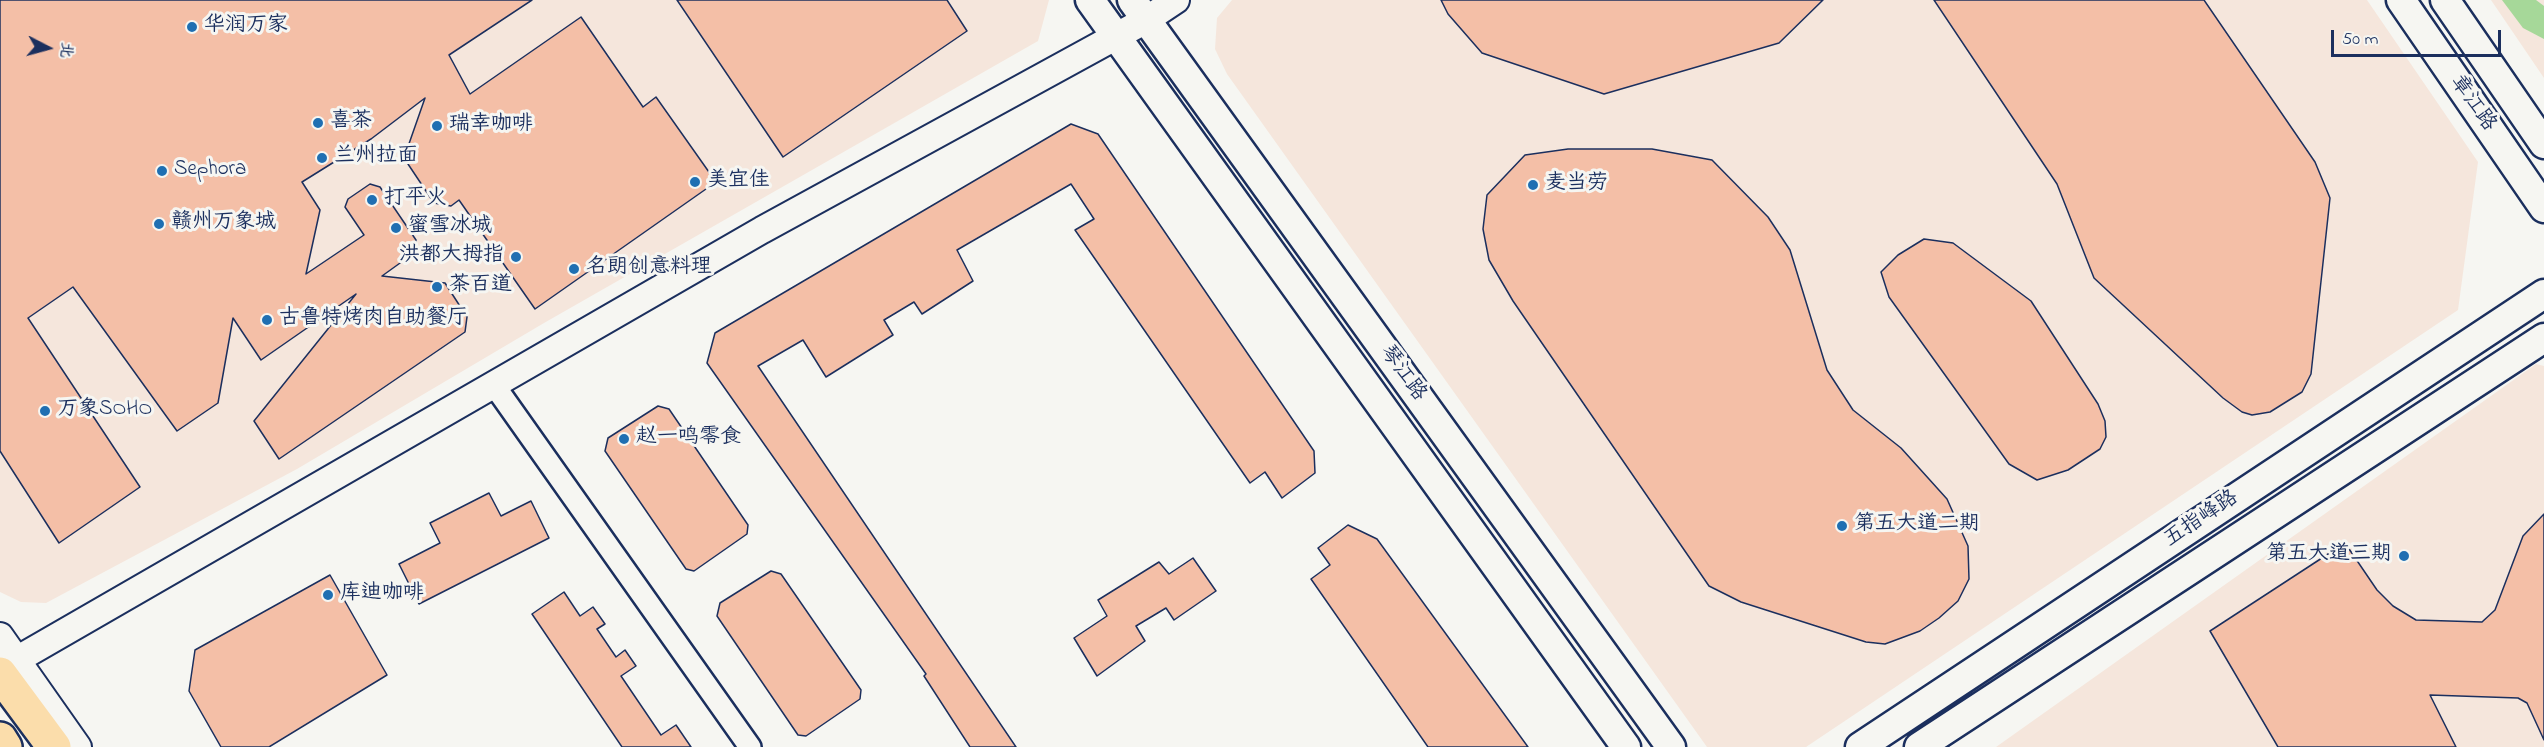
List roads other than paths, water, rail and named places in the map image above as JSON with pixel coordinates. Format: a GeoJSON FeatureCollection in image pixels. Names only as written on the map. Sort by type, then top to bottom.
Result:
{"type":"FeatureCollection","features":[{"type":"Feature","properties":{"kind":"main road","name":"琴江路"},"geometry":{"type":"LineString","coordinates":[[1090,0],[1626,747]]}},
{"type":"Feature","properties":{"kind":"main road","name":"章江路"},"geometry":{"type":"LineString","coordinates":[[2401,0],[2544,208]]}},
{"type":"Feature","properties":{"kind":"main road","name":"章江路"},"geometry":{"type":"LineString","coordinates":[[2445,0],[2544,144]]}},
{"type":"Feature","properties":{"kind":"main road","name":"琴江路"},"geometry":{"type":"LineString","coordinates":[[1139,10],[1671,747]]}},
{"type":"Feature","properties":{"kind":"main road","name":"五指峰路"},"geometry":{"type":"LineString","coordinates":[[1860,747],[2544,294]]}},
{"type":"Feature","properties":{"kind":"main road","name":"五指峰路"},"geometry":{"type":"LineString","coordinates":[[1919,747],[2544,338]]}},
{"type":"Feature","properties":{"kind":"main road"},"geometry":{"type":"LineString","coordinates":[[9,667],[54,747]]}},
{"type":"Feature","properties":{"kind":"main road"},"geometry":{"type":"LineString","coordinates":[[0,740],[5,747]]}},
{"type":"Feature","properties":{"kind":"street"},"geometry":{"type":"LineString","coordinates":[[9,667],[762,230],[1114,36],[1139,10],[1176,0]]}},
{"type":"Feature","properties":{"kind":"street"},"geometry":{"type":"LineString","coordinates":[[494,386],[750,747]]}},
{"type":"Feature","properties":{"kind":"street"},"geometry":{"type":"LineString","coordinates":[[0,636],[9,667],[78,747]]}},
{"type":"Feature","properties":{"kind":"place","name":"华润万家"},"geometry":{"type":"Point","coordinates":[192,27]}},
{"type":"Feature","properties":{"kind":"place","name":"喜茶"},"geometry":{"type":"Point","coordinates":[318,123]}},
{"type":"Feature","properties":{"kind":"place","name":"瑞幸咖啡"},"geometry":{"type":"Point","coordinates":[437,126]}},
{"type":"Feature","properties":{"kind":"place","name":"兰州拉面"},"geometry":{"type":"Point","coordinates":[322,158]}},
{"type":"Feature","properties":{"kind":"place","name":"Sephora"},"geometry":{"type":"Point","coordinates":[162,171]}},
{"type":"Feature","properties":{"kind":"place","name":"美宜佳"},"geometry":{"type":"Point","coordinates":[695,182]}},
{"type":"Feature","properties":{"kind":"place","name":"麦当劳"},"geometry":{"type":"Point","coordinates":[1533,185]}},
{"type":"Feature","properties":{"kind":"place","name":"打平火"},"geometry":{"type":"Point","coordinates":[372,200]}},
{"type":"Feature","properties":{"kind":"place","name":"赣州万象城"},"geometry":{"type":"Point","coordinates":[159,224]}},
{"type":"Feature","properties":{"kind":"place","name":"蜜雪冰城"},"geometry":{"type":"Point","coordinates":[396,228]}},
{"type":"Feature","properties":{"kind":"place","name":"洪都大拇指"},"geometry":{"type":"Point","coordinates":[516,257]}},
{"type":"Feature","properties":{"kind":"place","name":"名朗创意料理"},"geometry":{"type":"Point","coordinates":[574,269]}},
{"type":"Feature","properties":{"kind":"place","name":"茶百道"},"geometry":{"type":"Point","coordinates":[437,287]}},
{"type":"Feature","properties":{"kind":"place","name":"古鲁特烤肉自助餐厅"},"geometry":{"type":"Point","coordinates":[267,320]}},
{"type":"Feature","properties":{"kind":"place","name":"万象SOHO"},"geometry":{"type":"Point","coordinates":[45,411]}},
{"type":"Feature","properties":{"kind":"place","name":"赵一鸣零食"},"geometry":{"type":"Point","coordinates":[624,439]}},
{"type":"Feature","properties":{"kind":"place","name":"第五大道二期"},"geometry":{"type":"Point","coordinates":[1842,526]}},
{"type":"Feature","properties":{"kind":"place","name":"第五大道三期"},"geometry":{"type":"Point","coordinates":[2404,556]}},
{"type":"Feature","properties":{"kind":"place","name":"库迪咖啡"},"geometry":{"type":"Point","coordinates":[328,595]}}]}
